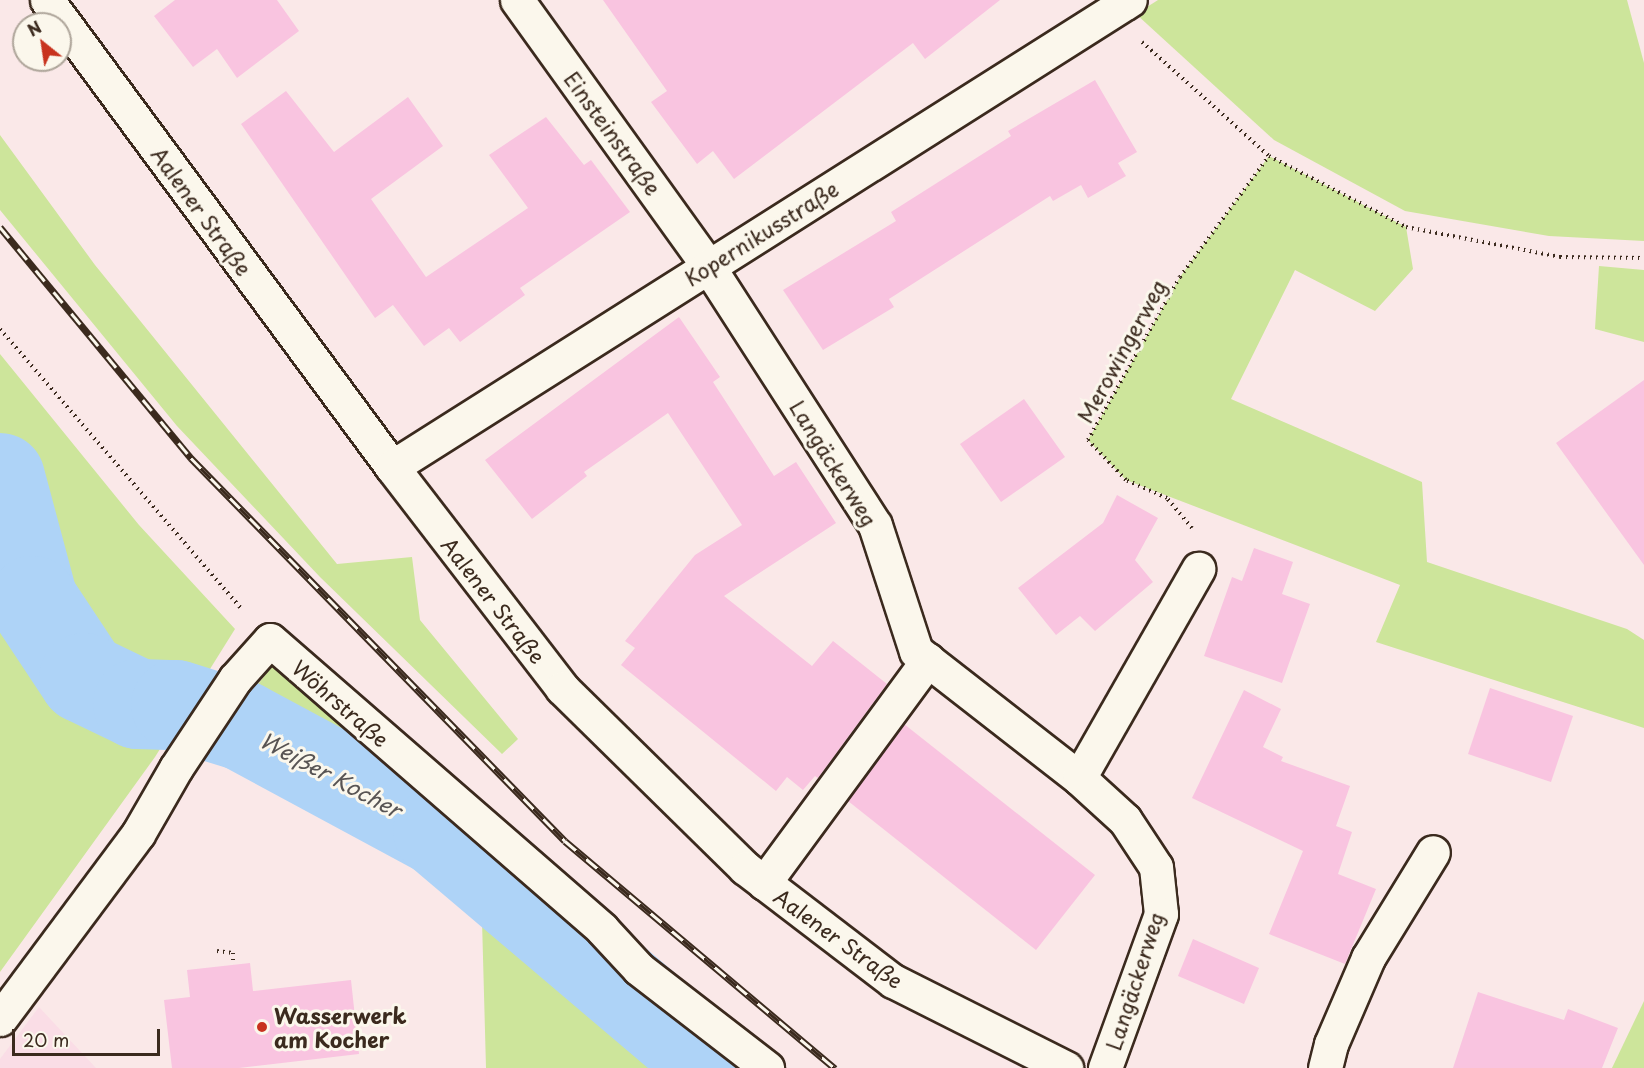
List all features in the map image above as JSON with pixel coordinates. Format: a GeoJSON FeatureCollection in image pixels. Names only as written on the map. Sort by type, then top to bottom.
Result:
{"type":"FeatureCollection","features":[{"type":"Feature","properties":{"kind":"street","name":"Aalener Straße"},"geometry":{"type":"LineString","coordinates":[[47,0],[392,467],[562,688],[764,883],[893,981],[1065,1068]]}},
{"type":"Feature","properties":{"kind":"street","name":"Einsteinstraße"},"geometry":{"type":"LineString","coordinates":[[517,0],[708,266]]}},
{"type":"Feature","properties":{"kind":"street","name":"Kopernikusstraße"},"geometry":{"type":"LineString","coordinates":[[392,467],[1114,4]]}},
{"type":"Feature","properties":{"kind":"street","name":"Langäckerweg"},"geometry":{"type":"LineString","coordinates":[[708,266],[875,525],[916,651],[1079,778],[1125,820],[1156,867],[1161,914],[1105,1068]]}},
{"type":"Feature","properties":{"kind":"street"},"geometry":{"type":"LineString","coordinates":[[1079,778],[1198,569]]}},
{"type":"Feature","properties":{"kind":"street"},"geometry":{"type":"LineString","coordinates":[[0,1019],[138,834],[188,750],[235,679],[270,640]]}},
{"type":"Feature","properties":{"kind":"street","name":"Wöhrstraße"},"geometry":{"type":"LineString","coordinates":[[270,640],[602,929],[639,969],[767,1068]]}},
{"type":"Feature","properties":{"kind":"street"},"geometry":{"type":"LineString","coordinates":[[764,883],[928,660]]}},
{"type":"Feature","properties":{"kind":"street"},"geometry":{"type":"LineString","coordinates":[[1325,1068],[1331,1044],[1368,958],[1433,852]]}},
{"type":"Feature","properties":{"kind":"path"},"geometry":{"type":"LineString","coordinates":[[1114,4],[1269,156],[1406,227],[1560,257],[1644,258]]}},
{"type":"Feature","properties":{"kind":"path","name":"Merowingerweg"},"geometry":{"type":"LineString","coordinates":[[1198,569],[1205,543],[1167,498],[1126,480],[1088,441],[1180,277],[1269,156]]}},
{"type":"Feature","properties":{"kind":"path"},"geometry":{"type":"LineString","coordinates":[[0,329],[270,640]]}},
{"type":"Feature","properties":{"kind":"path"},"geometry":{"type":"LineString","coordinates":[[217,951],[233,953],[233,965]]}},
{"type":"Feature","properties":{"kind":"shaded area"},"geometry":{"type":"Polygon","coordinates":[[[39,1007],[96,1068],[0,1068],[0,1059],[39,1007]]]}},
{"type":"Feature","properties":{"kind":"green space"},"geometry":{"type":"Polygon","coordinates":[[[1158,0],[1627,0],[1644,63],[1644,241],[1549,236],[1405,211],[1274,140],[1136,14],[1158,0]]]}},
{"type":"Feature","properties":{"kind":"green space"},"geometry":{"type":"Polygon","coordinates":[[[0,135],[95,265],[337,564],[412,557],[420,620],[518,739],[502,754],[320,577],[177,426],[0,210],[0,135]]]}},
{"type":"Feature","properties":{"kind":"green space"},"geometry":{"type":"Polygon","coordinates":[[[1269,156],[1406,227],[1413,269],[1375,311],[1295,270],[1231,399],[1422,482],[1427,562],[1627,629],[1644,640],[1644,728],[1376,642],[1400,585],[1126,480],[1088,440],[1180,277],[1269,156]]]}},
{"type":"Feature","properties":{"kind":"green space"},"geometry":{"type":"Polygon","coordinates":[[[1599,266],[1644,270],[1644,342],[1595,329],[1599,266]]]}},
{"type":"Feature","properties":{"kind":"green space"},"geometry":{"type":"Polygon","coordinates":[[[0,354],[139,525],[235,629],[155,757],[0,972],[0,354]]]}},
{"type":"Feature","properties":{"kind":"green space"},"geometry":{"type":"Polygon","coordinates":[[[274,664],[598,935],[600,951],[729,1068],[486,1068],[481,884],[242,704],[274,664]]]}},
{"type":"Feature","properties":{"kind":"green space"},"geometry":{"type":"Polygon","coordinates":[[[1644,1001],[1644,1068],[1612,1068],[1644,1001]]]}},
{"type":"Feature","properties":{"kind":"building"},"geometry":{"type":"Polygon","coordinates":[[[175,0],[277,0],[299,31],[237,78],[217,49],[193,67],[154,16],[175,0]]]}},
{"type":"Feature","properties":{"kind":"building"},"geometry":{"type":"Polygon","coordinates":[[[603,0],[1000,0],[925,59],[913,43],[734,179],[713,151],[697,164],[651,102],[667,91],[603,0]]]}},
{"type":"Feature","properties":{"kind":"building"},"geometry":{"type":"Polygon","coordinates":[[[1095,80],[1137,152],[1118,163],[1126,176],[1088,198],[1081,185],[1053,201],[1050,196],[889,299],[894,307],[823,350],[783,290],[896,221],[891,212],[1011,136],[1008,131],[1095,80]]]}},
{"type":"Feature","properties":{"kind":"building"},"geometry":{"type":"Polygon","coordinates":[[[286,91],[334,152],[408,97],[443,146],[371,199],[426,277],[528,208],[489,155],[546,117],[584,165],[591,160],[630,212],[520,288],[525,295],[460,342],[449,328],[424,346],[393,305],[375,318],[241,124],[286,91]]]}},
{"type":"Feature","properties":{"kind":"building"},"geometry":{"type":"Polygon","coordinates":[[[679,317],[720,377],[713,382],[774,476],[796,462],[836,523],[724,596],[812,666],[833,641],[887,684],[818,778],[815,776],[803,790],[787,777],[776,791],[621,665],[635,648],[625,641],[695,555],[742,525],[668,413],[584,472],[587,476],[532,519],[485,460],[679,317]]]}},
{"type":"Feature","properties":{"kind":"building"},"geometry":{"type":"Polygon","coordinates":[[[1644,380],[1644,565],[1556,443],[1644,380]]]}},
{"type":"Feature","properties":{"kind":"building"},"geometry":{"type":"Polygon","coordinates":[[[1024,399],[1065,457],[1001,502],[960,444],[1024,399]]]}},
{"type":"Feature","properties":{"kind":"building"},"geometry":{"type":"Polygon","coordinates":[[[1117,495],[1158,518],[1135,560],[1153,582],[1095,631],[1080,616],[1056,635],[1018,588],[1103,523],[1117,495]]]}},
{"type":"Feature","properties":{"kind":"building"},"geometry":{"type":"Polygon","coordinates":[[[1254,548],[1293,562],[1282,594],[1310,604],[1282,683],[1204,656],[1232,577],[1242,581],[1254,548]]]}},
{"type":"Feature","properties":{"kind":"building"},"geometry":{"type":"Polygon","coordinates":[[[1490,688],[1573,716],[1551,782],[1468,754],[1490,688]]]}},
{"type":"Feature","properties":{"kind":"building"},"geometry":{"type":"Polygon","coordinates":[[[1244,690],[1281,709],[1263,747],[1283,757],[1281,761],[1350,786],[1336,826],[1352,832],[1338,874],[1376,889],[1345,964],[1269,934],[1303,851],[1192,798],[1244,690]]]}},
{"type":"Feature","properties":{"kind":"building"},"geometry":{"type":"Polygon","coordinates":[[[904,724],[1095,875],[1036,950],[848,801],[904,724]]]}},
{"type":"Feature","properties":{"kind":"building"},"geometry":{"type":"Polygon","coordinates":[[[1193,939],[1259,968],[1244,1004],[1178,976],[1193,939]]]}},
{"type":"Feature","properties":{"kind":"building","name":"Wasserwerk am Kocher"},"geometry":{"type":"Polygon","coordinates":[[[250,963],[253,991],[351,980],[359,1054],[239,1068],[172,1068],[164,1000],[190,997],[187,970],[250,963]]]}},
{"type":"Feature","properties":{"kind":"building"},"geometry":{"type":"Polygon","coordinates":[[[1478,992],[1564,1020],[1568,1009],[1618,1028],[1602,1068],[1453,1068],[1478,992]]]}},
{"type":"Feature","properties":{"kind":"waterway","name":"Weißer Kocher"},"geometry":{"type":"LineString","coordinates":[[0,478],[33,601],[84,678],[138,704],[176,705],[243,726],[438,831],[717,1068]]}},
{"type":"Feature","properties":{"kind":"railway"},"geometry":{"type":"LineString","coordinates":[[0,227],[191,458],[565,841],[835,1068]]}},
{"type":"Feature","properties":{"kind":"place","name":"Wasserwerk am Kocher"},"geometry":{"type":"Point","coordinates":[262,1027]}}]}
